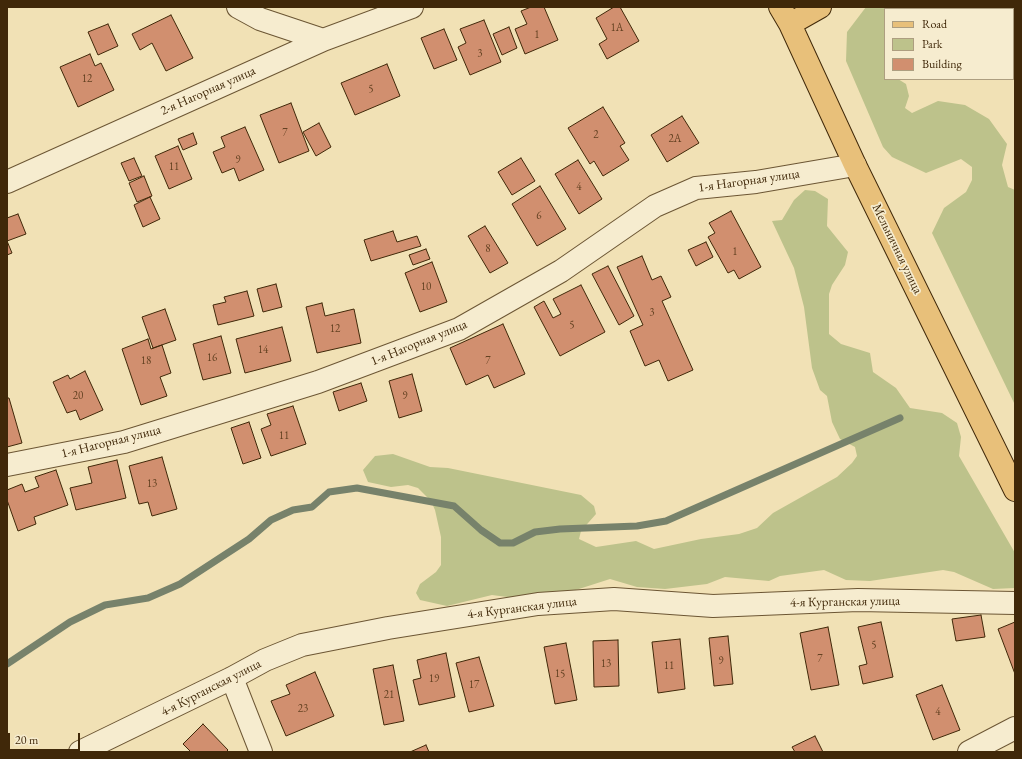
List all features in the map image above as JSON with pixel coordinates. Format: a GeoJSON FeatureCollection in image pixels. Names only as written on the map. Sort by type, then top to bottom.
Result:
{"type":"FeatureCollection","features":[{"type":"Feature","properties":{"kind":"main road"},"geometry":{"type":"LineString","coordinates":[[785,15],[820,7]]}},
{"type":"Feature","properties":{"kind":"main road","name":"Мельничная улица"},"geometry":{"type":"LineString","coordinates":[[785,15],[855,165],[1015,490]]}},
{"type":"Feature","properties":{"kind":"street"},"geometry":{"type":"LineString","coordinates":[[238,7],[260,19],[323,40]]}},
{"type":"Feature","properties":{"kind":"street","name":"2-я Нагорная улица"},"geometry":{"type":"LineString","coordinates":[[7,182],[323,40],[412,7]]}},
{"type":"Feature","properties":{"kind":"street","name":"1-я Нагорная улица"},"geometry":{"type":"LineString","coordinates":[[7,465],[124,442],[318,382],[459,329],[561,271],[655,206],[696,188],[756,182],[855,165]]}},
{"type":"Feature","properties":{"kind":"street","name":"4-я Курганская улица"},"geometry":{"type":"LineString","coordinates":[[80,752],[232,678],[265,660],[302,645],[388,628],[538,604],[614,599],[713,606],[858,600],[1015,603]]}},
{"type":"Feature","properties":{"kind":"street"},"geometry":{"type":"LineString","coordinates":[[232,678],[261,752]]}},
{"type":"Feature","properties":{"kind":"street"},"geometry":{"type":"LineString","coordinates":[[969,752],[1015,728]]}},
{"type":"Feature","properties":{"kind":"green space"},"geometry":{"type":"Polygon","coordinates":[[[866,7],[911,7],[884,8],[884,80],[900,80],[906,84],[909,96],[905,108],[912,113],[938,101],[965,105],[989,119],[1007,144],[1002,165],[1008,187],[1015,190],[1015,405],[932,233],[944,208],[966,192],[972,180],[972,167],[961,159],[926,173],[892,157],[883,147],[846,61],[847,32],[866,7]]]}},
{"type":"Feature","properties":{"kind":"green space"},"geometry":{"type":"Polygon","coordinates":[[[805,190],[815,191],[828,199],[827,226],[848,252],[845,265],[832,285],[829,294],[829,334],[841,344],[870,353],[873,372],[896,388],[910,408],[942,413],[957,423],[961,437],[959,456],[1015,553],[1015,588],[993,589],[954,572],[943,570],[870,581],[846,580],[824,570],[780,576],[769,581],[725,577],[707,584],[665,589],[637,587],[610,579],[554,597],[515,598],[492,595],[447,606],[420,600],[416,593],[420,584],[436,572],[441,565],[441,537],[435,510],[431,501],[418,488],[408,485],[391,487],[368,482],[363,470],[375,456],[393,454],[430,467],[448,468],[581,495],[594,506],[596,514],[581,531],[579,539],[596,547],[636,541],[654,549],[701,539],[739,534],[757,528],[773,513],[837,477],[852,463],[857,456],[855,447],[840,439],[832,422],[827,396],[820,390],[812,368],[804,307],[794,268],[772,221],[782,220],[794,200],[805,190]]]}},
{"type":"Feature","properties":{"kind":"building"},"geometry":{"type":"Polygon","coordinates":[[[531,7],[544,7],[558,40],[525,54],[515,29],[527,24],[521,11],[531,7]]]}},
{"type":"Feature","properties":{"kind":"building"},"geometry":{"type":"Polygon","coordinates":[[[614,7],[620,7],[639,41],[607,59],[599,44],[607,39],[596,18],[614,7]]]}},
{"type":"Feature","properties":{"kind":"building"},"geometry":{"type":"Polygon","coordinates":[[[957,7],[1015,7],[1015,48],[1014,49],[1014,8],[957,7]]]}},
{"type":"Feature","properties":{"kind":"building"},"geometry":{"type":"Polygon","coordinates":[[[171,15],[193,58],[166,71],[152,43],[140,50],[132,34],[171,15]]]}},
{"type":"Feature","properties":{"kind":"building"},"geometry":{"type":"Polygon","coordinates":[[[484,20],[501,62],[470,75],[458,47],[466,43],[460,29],[484,20]]]}},
{"type":"Feature","properties":{"kind":"building"},"geometry":{"type":"Polygon","coordinates":[[[108,24],[118,46],[98,55],[88,32],[108,24]]]}},
{"type":"Feature","properties":{"kind":"building"},"geometry":{"type":"Polygon","coordinates":[[[509,27],[517,48],[502,55],[493,34],[509,27]]]}},
{"type":"Feature","properties":{"kind":"building"},"geometry":{"type":"Polygon","coordinates":[[[444,29],[457,60],[434,69],[421,38],[444,29]]]}},
{"type":"Feature","properties":{"kind":"building"},"geometry":{"type":"Polygon","coordinates":[[[90,54],[95,66],[101,63],[114,90],[78,107],[60,67],[90,54]]]}},
{"type":"Feature","properties":{"kind":"building"},"geometry":{"type":"Polygon","coordinates":[[[387,64],[400,96],[355,115],[341,83],[387,64]]]}},
{"type":"Feature","properties":{"kind":"building"},"geometry":{"type":"Polygon","coordinates":[[[291,103],[309,151],[279,163],[260,115],[291,103]]]}},
{"type":"Feature","properties":{"kind":"building"},"geometry":{"type":"Polygon","coordinates":[[[603,107],[625,143],[620,146],[629,160],[603,176],[594,161],[590,164],[568,128],[603,107]]]}},
{"type":"Feature","properties":{"kind":"building"},"geometry":{"type":"Polygon","coordinates":[[[682,116],[699,143],[667,162],[651,135],[682,116]]]}},
{"type":"Feature","properties":{"kind":"building"},"geometry":{"type":"Polygon","coordinates":[[[319,123],[331,147],[316,156],[303,132],[319,123]]]}},
{"type":"Feature","properties":{"kind":"building"},"geometry":{"type":"Polygon","coordinates":[[[245,127],[264,170],[239,181],[234,168],[222,173],[213,152],[225,147],[221,137],[245,127]]]}},
{"type":"Feature","properties":{"kind":"building"},"geometry":{"type":"Polygon","coordinates":[[[193,133],[197,144],[183,150],[178,139],[193,133]]]}},
{"type":"Feature","properties":{"kind":"building"},"geometry":{"type":"Polygon","coordinates":[[[178,146],[192,179],[169,189],[155,156],[178,146]]]}},
{"type":"Feature","properties":{"kind":"building"},"geometry":{"type":"Polygon","coordinates":[[[134,158],[142,176],[129,181],[121,163],[134,158]]]}},
{"type":"Feature","properties":{"kind":"building"},"geometry":{"type":"Polygon","coordinates":[[[521,158],[535,181],[512,195],[498,172],[521,158]]]}},
{"type":"Feature","properties":{"kind":"building"},"geometry":{"type":"Polygon","coordinates":[[[578,160],[602,199],[579,214],[555,174],[578,160]]]}},
{"type":"Feature","properties":{"kind":"building"},"geometry":{"type":"Polygon","coordinates":[[[144,176],[152,196],[137,202],[129,183],[144,176]]]}},
{"type":"Feature","properties":{"kind":"building"},"geometry":{"type":"Polygon","coordinates":[[[540,186],[566,229],[537,246],[512,204],[540,186]]]}},
{"type":"Feature","properties":{"kind":"building"},"geometry":{"type":"Polygon","coordinates":[[[150,197],[160,219],[143,227],[134,205],[150,197]]]}},
{"type":"Feature","properties":{"kind":"building"},"geometry":{"type":"Polygon","coordinates":[[[731,211],[761,267],[739,279],[734,270],[728,273],[708,237],[715,233],[709,223],[731,211]]]}},
{"type":"Feature","properties":{"kind":"building"},"geometry":{"type":"Polygon","coordinates":[[[18,214],[26,234],[7,241],[7,218],[18,214]]]}},
{"type":"Feature","properties":{"kind":"building"},"geometry":{"type":"Polygon","coordinates":[[[485,226],[508,263],[490,273],[468,236],[485,226]]]}},
{"type":"Feature","properties":{"kind":"building"},"geometry":{"type":"Polygon","coordinates":[[[393,231],[397,242],[417,236],[421,246],[371,261],[364,240],[393,231]]]}},
{"type":"Feature","properties":{"kind":"building"},"geometry":{"type":"Polygon","coordinates":[[[7,241],[12,253],[7,255],[7,241]]]}},
{"type":"Feature","properties":{"kind":"building"},"geometry":{"type":"Polygon","coordinates":[[[706,242],[713,257],[696,266],[688,250],[706,242]]]}},
{"type":"Feature","properties":{"kind":"building"},"geometry":{"type":"Polygon","coordinates":[[[426,249],[430,259],[413,265],[409,255],[426,249]]]}},
{"type":"Feature","properties":{"kind":"building"},"geometry":{"type":"Polygon","coordinates":[[[642,256],[652,280],[661,276],[671,297],[662,301],[693,370],[668,381],[659,360],[645,366],[630,331],[643,325],[617,267],[642,256]]]}},
{"type":"Feature","properties":{"kind":"building"},"geometry":{"type":"Polygon","coordinates":[[[432,262],[447,302],[420,312],[405,273],[432,262]]]}},
{"type":"Feature","properties":{"kind":"building"},"geometry":{"type":"Polygon","coordinates":[[[608,266],[634,316],[619,325],[592,274],[608,266]]]}},
{"type":"Feature","properties":{"kind":"building"},"geometry":{"type":"Polygon","coordinates":[[[276,284],[282,307],[263,312],[257,289],[276,284]]]}},
{"type":"Feature","properties":{"kind":"building"},"geometry":{"type":"Polygon","coordinates":[[[581,285],[605,332],[560,356],[534,307],[544,301],[553,318],[561,314],[553,299],[581,285]]]}},
{"type":"Feature","properties":{"kind":"building"},"geometry":{"type":"Polygon","coordinates":[[[247,291],[254,316],[218,325],[213,305],[226,302],[224,297],[247,291]]]}},
{"type":"Feature","properties":{"kind":"building"},"geometry":{"type":"Polygon","coordinates":[[[322,303],[325,316],[354,309],[361,343],[317,353],[306,307],[322,303]]]}},
{"type":"Feature","properties":{"kind":"building"},"geometry":{"type":"Polygon","coordinates":[[[165,309],[176,340],[153,348],[142,317],[165,309]]]}},
{"type":"Feature","properties":{"kind":"building"},"geometry":{"type":"Polygon","coordinates":[[[503,324],[525,374],[494,388],[488,375],[466,385],[450,348],[503,324]]]}},
{"type":"Feature","properties":{"kind":"building"},"geometry":{"type":"Polygon","coordinates":[[[282,327],[291,361],[245,373],[236,339],[282,327]]]}},
{"type":"Feature","properties":{"kind":"building"},"geometry":{"type":"Polygon","coordinates":[[[221,336],[231,373],[203,380],[193,344],[221,336]]]}},
{"type":"Feature","properties":{"kind":"building"},"geometry":{"type":"Polygon","coordinates":[[[148,339],[151,349],[162,345],[171,373],[160,377],[167,396],[141,405],[122,349],[148,339]]]}},
{"type":"Feature","properties":{"kind":"building"},"geometry":{"type":"Polygon","coordinates":[[[85,371],[103,410],[80,420],[76,410],[67,413],[53,382],[68,375],[70,379],[85,371]]]}},
{"type":"Feature","properties":{"kind":"building"},"geometry":{"type":"Polygon","coordinates":[[[412,374],[422,411],[399,418],[389,381],[412,374]]]}},
{"type":"Feature","properties":{"kind":"building"},"geometry":{"type":"Polygon","coordinates":[[[361,383],[367,401],[339,411],[333,392],[361,383]]]}},
{"type":"Feature","properties":{"kind":"building"},"geometry":{"type":"Polygon","coordinates":[[[7,398],[9,398],[22,443],[7,447],[7,398]]]}},
{"type":"Feature","properties":{"kind":"building"},"geometry":{"type":"Polygon","coordinates":[[[293,406],[306,444],[271,456],[261,429],[271,425],[267,414],[293,406]]]}},
{"type":"Feature","properties":{"kind":"building"},"geometry":{"type":"Polygon","coordinates":[[[249,422],[261,458],[243,464],[231,428],[249,422]]]}},
{"type":"Feature","properties":{"kind":"building"},"geometry":{"type":"Polygon","coordinates":[[[162,457],[177,509],[152,516],[148,502],[139,504],[129,466],[162,457]]]}},
{"type":"Feature","properties":{"kind":"building"},"geometry":{"type":"Polygon","coordinates":[[[117,460],[126,498],[76,510],[70,488],[92,483],[88,467],[117,460]]]}},
{"type":"Feature","properties":{"kind":"building"},"geometry":{"type":"Polygon","coordinates":[[[56,470],[68,505],[34,517],[36,524],[18,531],[7,500],[7,490],[22,484],[25,492],[39,487],[35,477],[56,470]]]}},
{"type":"Feature","properties":{"kind":"building"},"geometry":{"type":"Polygon","coordinates":[[[981,615],[985,637],[956,641],[952,619],[981,615]]]}},
{"type":"Feature","properties":{"kind":"building"},"geometry":{"type":"Polygon","coordinates":[[[881,622],[893,677],[863,684],[859,666],[867,664],[858,627],[881,622]]]}},
{"type":"Feature","properties":{"kind":"building"},"geometry":{"type":"Polygon","coordinates":[[[1015,622],[1015,674],[998,629],[1015,622]]]}},
{"type":"Feature","properties":{"kind":"building"},"geometry":{"type":"Polygon","coordinates":[[[828,627],[839,685],[811,690],[800,633],[828,627]]]}},
{"type":"Feature","properties":{"kind":"building"},"geometry":{"type":"Polygon","coordinates":[[[728,636],[733,684],[714,686],[709,638],[728,636]]]}},
{"type":"Feature","properties":{"kind":"building"},"geometry":{"type":"Polygon","coordinates":[[[680,639],[685,689],[658,693],[652,642],[680,639]]]}},
{"type":"Feature","properties":{"kind":"building"},"geometry":{"type":"Polygon","coordinates":[[[618,640],[619,686],[594,687],[593,641],[618,640]]]}},
{"type":"Feature","properties":{"kind":"building"},"geometry":{"type":"Polygon","coordinates":[[[566,643],[577,700],[555,704],[544,647],[566,643]]]}},
{"type":"Feature","properties":{"kind":"building"},"geometry":{"type":"Polygon","coordinates":[[[446,653],[455,697],[419,705],[413,680],[421,678],[417,660],[446,653]]]}},
{"type":"Feature","properties":{"kind":"building"},"geometry":{"type":"Polygon","coordinates":[[[479,657],[494,706],[469,712],[456,663],[479,657]]]}},
{"type":"Feature","properties":{"kind":"building"},"geometry":{"type":"Polygon","coordinates":[[[393,665],[404,721],[384,725],[373,669],[393,665]]]}},
{"type":"Feature","properties":{"kind":"building"},"geometry":{"type":"Polygon","coordinates":[[[315,672],[334,716],[286,736],[271,701],[290,694],[286,685],[315,672]]]}},
{"type":"Feature","properties":{"kind":"building"},"geometry":{"type":"Polygon","coordinates":[[[942,685],[960,730],[933,740],[916,695],[942,685]]]}},
{"type":"Feature","properties":{"kind":"building"},"geometry":{"type":"Polygon","coordinates":[[[203,724],[228,750],[226,752],[191,752],[183,744],[203,724]]]}},
{"type":"Feature","properties":{"kind":"building"},"geometry":{"type":"Polygon","coordinates":[[[815,736],[823,752],[795,752],[792,747],[815,736]]]}},
{"type":"Feature","properties":{"kind":"building"},"geometry":{"type":"Polygon","coordinates":[[[426,745],[429,752],[410,752],[426,745]]]}},
{"type":"Feature","properties":{"kind":"waterway"},"geometry":{"type":"LineString","coordinates":[[7,664],[70,622],[105,605],[148,598],[180,584],[249,539],[271,520],[293,510],[312,507],[329,492],[357,488],[454,506],[481,530],[500,543],[513,543],[535,532],[560,529],[637,526],[666,521],[900,418]]}}]}
